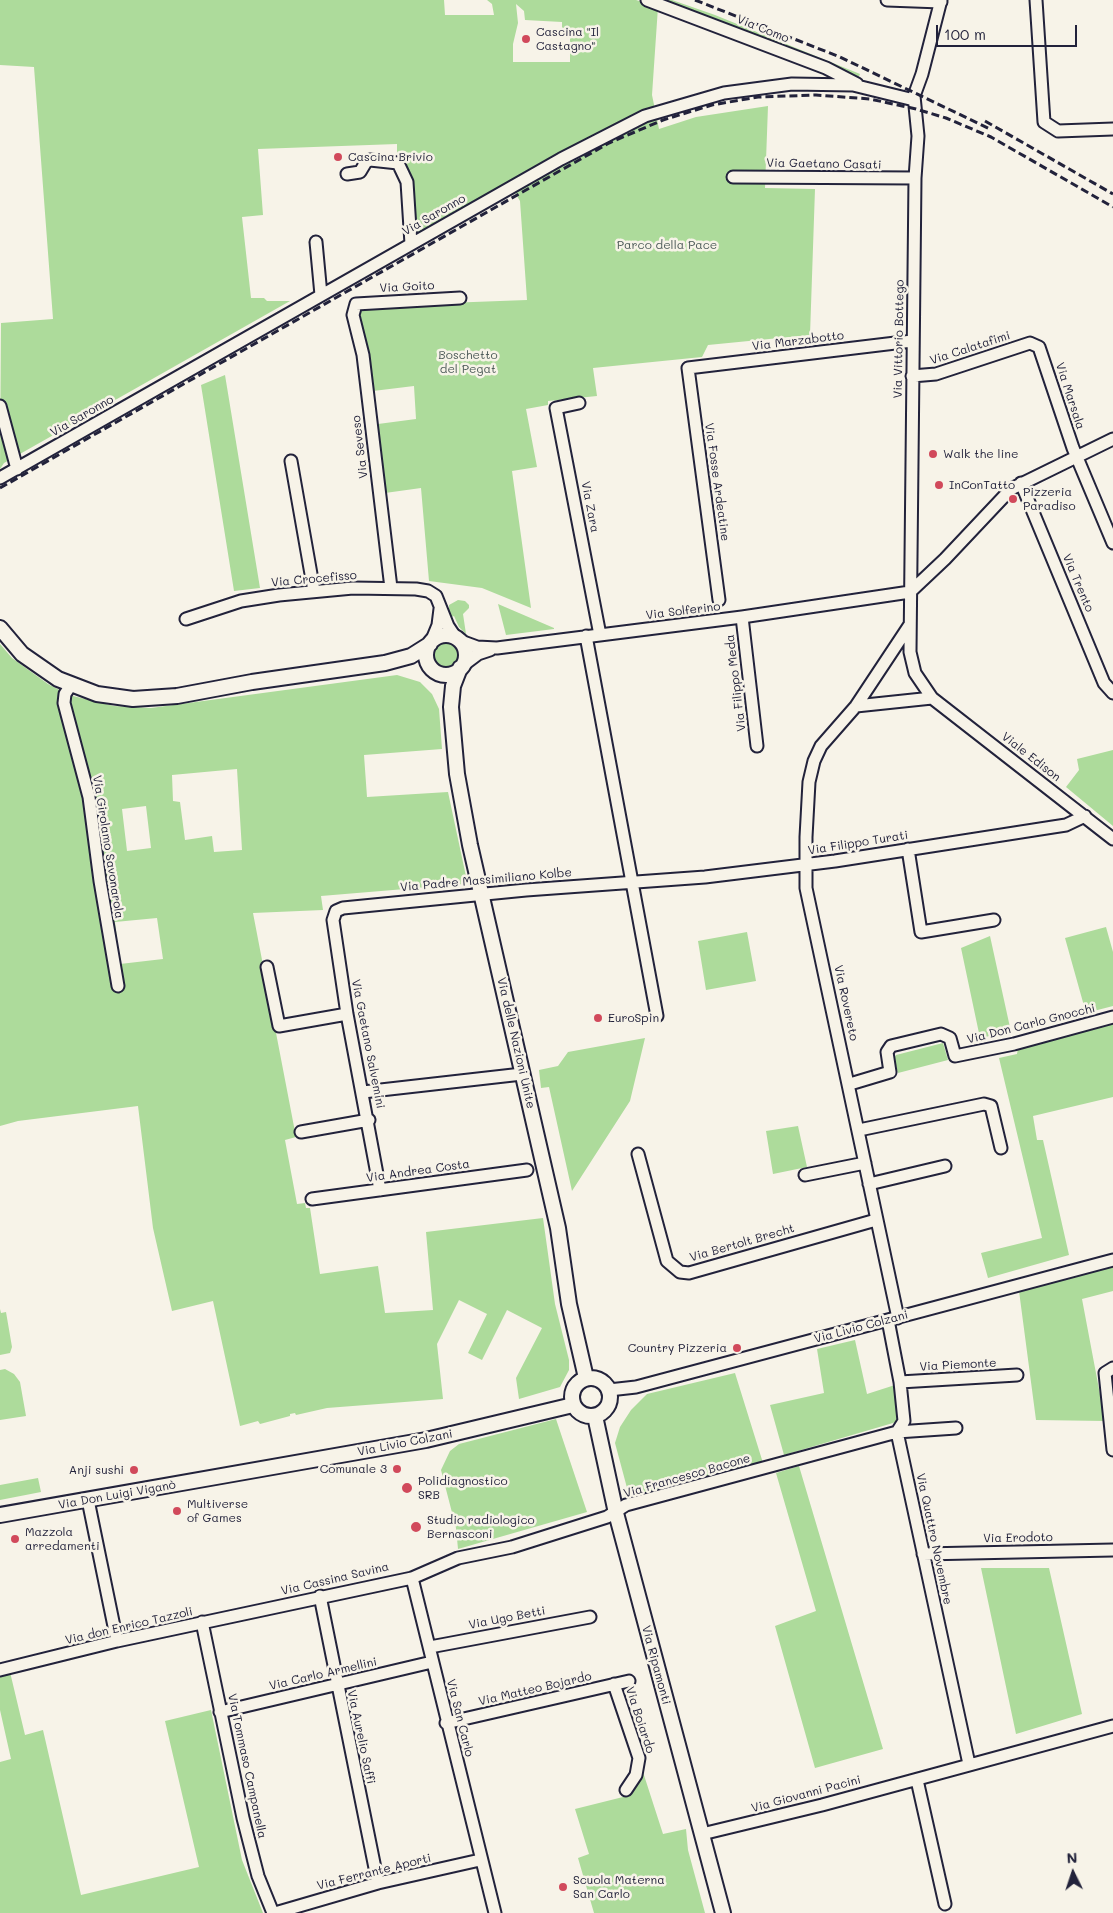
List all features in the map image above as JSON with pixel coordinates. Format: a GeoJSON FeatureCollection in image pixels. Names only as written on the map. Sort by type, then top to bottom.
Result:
{"type":"FeatureCollection","features":[{"type":"Feature","properties":{"kind":"street","name":"Via Como"},"geometry":{"type":"LineString","coordinates":[[647,0],[826,68],[868,88]]}},
{"type":"Feature","properties":{"kind":"street"},"geometry":{"type":"LineString","coordinates":[[887,0],[941,1]]}},
{"type":"Feature","properties":{"kind":"street"},"geometry":{"type":"LineString","coordinates":[[1036,0],[1044,122],[1058,131],[1113,129]]}},
{"type":"Feature","properties":{"kind":"street","name":"Via Vittorio Bottego"},"geometry":{"type":"LineString","coordinates":[[910,592],[914,178],[918,136],[914,100],[941,1]]}},
{"type":"Feature","properties":{"kind":"street","name":"Via Saronno"},"geometry":{"type":"LineString","coordinates":[[0,478],[578,150],[622,127],[661,110],[724,93],[769,86],[836,83],[868,88],[914,100]]}},
{"type":"Feature","properties":{"kind":"street"},"geometry":{"type":"LineString","coordinates":[[347,174],[360,172],[366,162],[370,160],[398,163],[407,182],[411,244]]}},
{"type":"Feature","properties":{"kind":"street","name":"Via Gaetano Casati"},"geometry":{"type":"LineString","coordinates":[[734,177],[914,178]]}},
{"type":"Feature","properties":{"kind":"street"},"geometry":{"type":"LineString","coordinates":[[316,242],[321,295]]}},
{"type":"Feature","properties":{"kind":"street","name":"Via Goito"},"geometry":{"type":"LineString","coordinates":[[356,304],[460,298]]}},
{"type":"Feature","properties":{"kind":"street","name":"Via Seveso"},"geometry":{"type":"LineString","coordinates":[[356,304],[353,315],[363,355],[391,588]]}},
{"type":"Feature","properties":{"kind":"street","name":"Via Marzabotto"},"geometry":{"type":"LineString","coordinates":[[688,368],[912,341]]}},
{"type":"Feature","properties":{"kind":"street","name":"Via Calatafimi"},"geometry":{"type":"LineString","coordinates":[[912,376],[936,374],[1030,343],[1035,344]]}},
{"type":"Feature","properties":{"kind":"street","name":"Via Marsala"},"geometry":{"type":"LineString","coordinates":[[1035,344],[1039,348],[1072,448],[1078,456],[1113,543]]}},
{"type":"Feature","properties":{"kind":"street","name":"Via Fosse Ardeatine"},"geometry":{"type":"LineString","coordinates":[[688,368],[719,600]]}},
{"type":"Feature","properties":{"kind":"street","name":"Via Zara"},"geometry":{"type":"LineString","coordinates":[[579,403],[556,408],[600,635]]}},
{"type":"Feature","properties":{"kind":"street"},"geometry":{"type":"LineString","coordinates":[[0,406],[17,469]]}},
{"type":"Feature","properties":{"kind":"street"},"geometry":{"type":"LineString","coordinates":[[856,706],[932,698],[915,673],[910,652],[910,592],[945,559],[1011,489],[1113,438]]}},
{"type":"Feature","properties":{"kind":"street"},"geometry":{"type":"LineString","coordinates":[[291,461],[314,591]]}},
{"type":"Feature","properties":{"kind":"street","name":"Via Trento"},"geometry":{"type":"LineString","coordinates":[[1021,483],[1113,693]]}},
{"type":"Feature","properties":{"kind":"street","name":"Via Crocefisso"},"geometry":{"type":"LineString","coordinates":[[186,619],[241,601],[314,591],[391,588],[428,591],[436,596],[440,604]]}},
{"type":"Feature","properties":{"kind":"street","name":"Via Solferino"},"geometry":{"type":"LineString","coordinates":[[497,648],[742,617],[910,592]]}},
{"type":"Feature","properties":{"kind":"street"},"geometry":{"type":"LineString","coordinates":[[440,604],[448,626],[465,653],[453,686],[451,706]]}},
{"type":"Feature","properties":{"kind":"street"},"geometry":{"type":"LineString","coordinates":[[440,604],[438,625],[426,652],[427,661],[436,672],[451,706]]}},
{"type":"Feature","properties":{"kind":"street"},"geometry":{"type":"LineString","coordinates":[[0,616],[15,637],[43,661],[72,678],[103,688],[128,692],[153,692],[224,682],[252,682]]}},
{"type":"Feature","properties":{"kind":"street","name":"Via Filippo Meda"},"geometry":{"type":"LineString","coordinates":[[742,617],[758,746]]}},
{"type":"Feature","properties":{"kind":"street","name":"Via Rovereto"},"geometry":{"type":"LineString","coordinates":[[893,1319],[850,1084],[806,888],[806,864],[809,782],[814,761],[822,746],[856,706],[909,626]]}},
{"type":"Feature","properties":{"kind":"street"},"geometry":{"type":"LineString","coordinates":[[0,628],[42,670],[71,685],[97,694],[133,699],[211,691],[252,682],[385,663],[411,656],[442,636],[457,639],[477,647],[497,648]]}},
{"type":"Feature","properties":{"kind":"street"},"geometry":{"type":"LineString","coordinates":[[586,636],[657,1016]]}},
{"type":"Feature","properties":{"kind":"street"},"geometry":{"type":"LineString","coordinates":[[385,663],[411,664],[448,674],[478,654],[497,648]]}},
{"type":"Feature","properties":{"kind":"street","name":"Via Girolamo Savonarola"},"geometry":{"type":"LineString","coordinates":[[71,685],[65,694],[64,704],[89,797],[100,881],[118,986]]}},
{"type":"Feature","properties":{"kind":"street","name":"Viale Edison"},"geometry":{"type":"LineString","coordinates":[[932,698],[1113,839]]}},
{"type":"Feature","properties":{"kind":"street","name":"Via delle Nazioni Unite"},"geometry":{"type":"LineString","coordinates":[[451,706],[457,774],[470,844],[558,1228],[569,1304],[586,1378]]}},
{"type":"Feature","properties":{"kind":"street","name":"Via Filippo Turati"},"geometry":{"type":"LineString","coordinates":[[632,882],[705,877],[806,864],[1066,825],[1085,816]]}},
{"type":"Feature","properties":{"kind":"street"},"geometry":{"type":"LineString","coordinates":[[908,849],[921,932],[994,920]]}},
{"type":"Feature","properties":{"kind":"street","name":"Via Padre Massimiliano Kolbe"},"geometry":{"type":"LineString","coordinates":[[343,908],[632,882]]}},
{"type":"Feature","properties":{"kind":"street","name":"Via Gaetano Salvemini"},"geometry":{"type":"LineString","coordinates":[[343,908],[336,911],[333,920],[347,1014],[369,1120],[380,1190]]}},
{"type":"Feature","properties":{"kind":"street"},"geometry":{"type":"LineString","coordinates":[[267,968],[279,1026],[347,1014]]}},
{"type":"Feature","properties":{"kind":"street","name":"Via Don Carlo Gnocchi"},"geometry":{"type":"LineString","coordinates":[[850,1084],[890,1072],[887,1052],[891,1046],[941,1034],[950,1038],[955,1056],[1014,1044],[1113,1018]]}},
{"type":"Feature","properties":{"kind":"street"},"geometry":{"type":"LineString","coordinates":[[363,1092],[522,1074]]}},
{"type":"Feature","properties":{"kind":"street"},"geometry":{"type":"LineString","coordinates":[[859,1130],[984,1104],[991,1106],[1001,1148]]}},
{"type":"Feature","properties":{"kind":"street"},"geometry":{"type":"LineString","coordinates":[[301,1132],[369,1120]]}},
{"type":"Feature","properties":{"kind":"street","name":"Via Bertolt Brecht"},"geometry":{"type":"LineString","coordinates":[[638,1154],[668,1260],[673,1268],[680,1272],[689,1273],[876,1220]]}},
{"type":"Feature","properties":{"kind":"street"},"geometry":{"type":"LineString","coordinates":[[805,1176],[865,1163]]}},
{"type":"Feature","properties":{"kind":"street"},"geometry":{"type":"LineString","coordinates":[[869,1184],[945,1166]]}},
{"type":"Feature","properties":{"kind":"street","name":"Via Andrea Costa"},"geometry":{"type":"LineString","coordinates":[[312,1199],[527,1170]]}},
{"type":"Feature","properties":{"kind":"street","name":"Via Livio Colzani"},"geometry":{"type":"LineString","coordinates":[[609,1390],[636,1387],[1113,1260]]}},
{"type":"Feature","properties":{"kind":"street","name":"Via Quattro Novembre"},"geometry":{"type":"LineString","coordinates":[[893,1319],[904,1421],[897,1432],[969,1764]]}},
{"type":"Feature","properties":{"kind":"street"},"geometry":{"type":"LineString","coordinates":[[1109,1370],[1113,1450]]}},
{"type":"Feature","properties":{"kind":"street","name":"Via Piemonte"},"geometry":{"type":"LineString","coordinates":[[900,1382],[1017,1376]]}},
{"type":"Feature","properties":{"kind":"street"},"geometry":{"type":"LineString","coordinates":[[586,1378],[600,1380],[609,1390],[609,1403],[601,1413],[595,1416],[582,1414],[573,1405],[572,1398],[576,1386],[586,1378]]}},
{"type":"Feature","properties":{"kind":"street","name":"Via Livio Colzani"},"geometry":{"type":"LineString","coordinates":[[234,1474],[426,1440],[573,1405]]}},
{"type":"Feature","properties":{"kind":"street","name":"Via Ripamonti"},"geometry":{"type":"LineString","coordinates":[[595,1416],[616,1513],[723,1913]]}},
{"type":"Feature","properties":{"kind":"street","name":"Via Francesco Bacone"},"geometry":{"type":"LineString","coordinates":[[412,1578],[458,1558],[512,1547],[616,1513],[626,1505],[897,1432],[956,1428]]}},
{"type":"Feature","properties":{"kind":"street","name":"Via Don Luigi Viganò"},"geometry":{"type":"LineString","coordinates":[[0,1516],[234,1474]]}},
{"type":"Feature","properties":{"kind":"street"},"geometry":{"type":"LineString","coordinates":[[88,1500],[117,1641]]}},
{"type":"Feature","properties":{"kind":"street","name":"Via Erodoto"},"geometry":{"type":"LineString","coordinates":[[924,1554],[1113,1550]]}},
{"type":"Feature","properties":{"kind":"street","name":"Via Cassina Savina"},"geometry":{"type":"LineString","coordinates":[[265,1608],[412,1578]]}},
{"type":"Feature","properties":{"kind":"street","name":"Via San Carlo"},"geometry":{"type":"LineString","coordinates":[[412,1578],[430,1647],[446,1723],[495,1913]]}},
{"type":"Feature","properties":{"kind":"street","name":"Via Aurelio Saffi"},"geometry":{"type":"LineString","coordinates":[[320,1596],[336,1685],[378,1883]]}},
{"type":"Feature","properties":{"kind":"street","name":"Via don Enrico Tazzoli"},"geometry":{"type":"LineString","coordinates":[[0,1670],[117,1641],[265,1608]]}},
{"type":"Feature","properties":{"kind":"street","name":"Via Ugo Betti"},"geometry":{"type":"LineString","coordinates":[[430,1647],[590,1617]]}},
{"type":"Feature","properties":{"kind":"street","name":"Via Tommaso Campanella"},"geometry":{"type":"LineString","coordinates":[[202,1622],[243,1818],[258,1876],[274,1913]]}},
{"type":"Feature","properties":{"kind":"street","name":"Via Carlo Armellini"},"geometry":{"type":"LineString","coordinates":[[220,1712],[432,1662]]}},
{"type":"Feature","properties":{"kind":"street","name":"Via Matteo Bojardo"},"geometry":{"type":"LineString","coordinates":[[446,1723],[629,1681]]}},
{"type":"Feature","properties":{"kind":"street","name":"Via Boiardo"},"geometry":{"type":"LineString","coordinates":[[614,1684],[639,1758],[636,1775],[626,1790]]}},
{"type":"Feature","properties":{"kind":"street","name":"Via Giovanni Pacini"},"geometry":{"type":"LineString","coordinates":[[702,1834],[916,1780],[1113,1726]]}},
{"type":"Feature","properties":{"kind":"street"},"geometry":{"type":"LineString","coordinates":[[916,1780],[945,1904]]}},
{"type":"Feature","properties":{"kind":"street","name":"Via Ferrante Aporti"},"geometry":{"type":"LineString","coordinates":[[274,1913],[378,1883],[480,1860]]}},
{"type":"Feature","properties":{"kind":"green space"},"geometry":{"type":"Polygon","coordinates":[[[0,0],[444,0],[445,15],[494,15],[492,4],[487,0],[636,0],[658,7],[652,95],[659,129],[696,117],[768,106],[765,188],[815,189],[810,335],[708,345],[702,357],[593,368],[597,396],[548,401],[548,405],[526,409],[537,467],[512,471],[531,608],[482,588],[429,581],[421,488],[385,493],[378,424],[416,419],[414,386],[373,391],[360,311],[366,306],[527,300],[520,201],[510,184],[419,232],[415,231],[411,179],[397,153],[397,144],[258,149],[263,215],[242,217],[251,298],[264,298],[267,301],[290,301],[4,463],[0,469],[1,323],[53,319],[34,67],[0,65],[0,0]],[[516,4],[518,23],[513,44],[513,62],[570,62],[570,34],[562,33],[562,22],[525,20],[524,11],[516,4]]]}},
{"type":"Feature","properties":{"kind":"green space"},"geometry":{"type":"Polygon","coordinates":[[[657,0],[672,0],[715,15],[860,74],[858,79],[848,73],[657,0]]]}},
{"type":"Feature","properties":{"kind":"green space"},"geometry":{"type":"Polygon","coordinates":[[[225,375],[260,588],[234,591],[201,385],[225,375]]]}},
{"type":"Feature","properties":{"kind":"green space"},"geometry":{"type":"Polygon","coordinates":[[[458,600],[465,601],[469,605],[469,608],[463,614],[466,634],[459,627],[454,616],[449,618],[449,605],[458,600]]]}},
{"type":"Feature","properties":{"kind":"green space"},"geometry":{"type":"Polygon","coordinates":[[[498,604],[554,628],[554,629],[506,635],[498,604]]]}},
{"type":"Feature","properties":{"kind":"green space"},"geometry":{"type":"Polygon","coordinates":[[[446,642],[455,646],[459,655],[455,664],[446,668],[437,664],[433,655],[437,646],[446,642]]]}},
{"type":"Feature","properties":{"kind":"green space"},"geometry":{"type":"Polygon","coordinates":[[[0,644],[12,658],[48,684],[69,695],[114,706],[151,708],[397,675],[420,682],[432,694],[439,709],[442,749],[364,755],[367,797],[448,792],[467,881],[463,884],[321,896],[323,910],[253,913],[296,1137],[285,1140],[297,1204],[305,1203],[306,1208],[310,1208],[320,1274],[378,1266],[385,1313],[433,1310],[426,1232],[543,1218],[555,1304],[569,1360],[569,1370],[560,1387],[519,1399],[516,1378],[542,1328],[507,1310],[482,1360],[468,1353],[487,1314],[459,1300],[437,1344],[443,1399],[327,1408],[296,1415],[295,1413],[290,1414],[290,1416],[260,1424],[258,1421],[240,1426],[213,1301],[172,1311],[153,1228],[138,1106],[18,1121],[0,1126],[0,644]],[[237,769],[172,775],[173,801],[180,802],[185,840],[212,836],[214,852],[242,850],[237,769]],[[146,806],[122,809],[127,851],[151,848],[146,806]],[[157,918],[115,922],[120,964],[163,959],[157,918]]]}},
{"type":"Feature","properties":{"kind":"green space"},"geometry":{"type":"Polygon","coordinates":[[[1113,750],[1113,826],[1066,787],[1079,770],[1077,759],[1113,750]]]}},
{"type":"Feature","properties":{"kind":"green space"},"geometry":{"type":"Polygon","coordinates":[[[1106,927],[1113,952],[1113,1006],[1086,1013],[1065,938],[1106,927]]]}},
{"type":"Feature","properties":{"kind":"green space"},"geometry":{"type":"Polygon","coordinates":[[[747,932],[756,981],[706,990],[698,941],[747,932]]]}},
{"type":"Feature","properties":{"kind":"green space"},"geometry":{"type":"Polygon","coordinates":[[[990,936],[1011,1032],[980,1038],[961,948],[990,936]]]}},
{"type":"Feature","properties":{"kind":"green space"},"geometry":{"type":"Polygon","coordinates":[[[1113,1024],[1113,1097],[1033,1116],[1037,1140],[1043,1140],[1069,1255],[988,1278],[981,1253],[1042,1238],[999,1058],[1017,1054],[1018,1048],[1113,1024]]]}},
{"type":"Feature","properties":{"kind":"green space"},"geometry":{"type":"Polygon","coordinates":[[[645,1038],[630,1101],[572,1191],[549,1087],[541,1088],[539,1070],[558,1066],[568,1052],[645,1038]]]}},
{"type":"Feature","properties":{"kind":"green space"},"geometry":{"type":"Polygon","coordinates":[[[943,1043],[948,1060],[898,1073],[894,1058],[896,1055],[943,1043]]]}},
{"type":"Feature","properties":{"kind":"green space"},"geometry":{"type":"Polygon","coordinates":[[[798,1126],[807,1167],[773,1174],[766,1131],[798,1126]]]}},
{"type":"Feature","properties":{"kind":"green space"},"geometry":{"type":"Polygon","coordinates":[[[1113,1264],[1113,1291],[1082,1299],[1105,1421],[1036,1420],[1019,1291],[1113,1264]]]}},
{"type":"Feature","properties":{"kind":"green space"},"geometry":{"type":"Polygon","coordinates":[[[0,1309],[1,1313],[6,1312],[12,1347],[10,1353],[0,1355],[0,1309]]]}},
{"type":"Feature","properties":{"kind":"green space"},"geometry":{"type":"Polygon","coordinates":[[[855,1340],[867,1394],[895,1385],[900,1420],[784,1455],[770,1405],[824,1393],[817,1349],[855,1340]]]}},
{"type":"Feature","properties":{"kind":"green space"},"geometry":{"type":"Polygon","coordinates":[[[5,1369],[14,1374],[20,1382],[26,1416],[0,1420],[0,1370],[5,1369]]]}},
{"type":"Feature","properties":{"kind":"green space"},"geometry":{"type":"Polygon","coordinates":[[[735,1373],[763,1463],[630,1499],[615,1443],[620,1427],[631,1410],[647,1394],[735,1373]]]}},
{"type":"Feature","properties":{"kind":"green space"},"geometry":{"type":"Polygon","coordinates":[[[556,1419],[587,1512],[458,1549],[456,1528],[441,1470],[450,1451],[459,1444],[556,1419]]]}},
{"type":"Feature","properties":{"kind":"green space"},"geometry":{"type":"Polygon","coordinates":[[[799,1466],[883,1749],[815,1768],[775,1626],[816,1611],[776,1473],[799,1466]]]}},
{"type":"Feature","properties":{"kind":"green space"},"geometry":{"type":"Polygon","coordinates":[[[38,1478],[41,1492],[0,1500],[0,1485],[38,1478]]]}},
{"type":"Feature","properties":{"kind":"green space"},"geometry":{"type":"Polygon","coordinates":[[[981,1568],[1049,1568],[1082,1714],[1016,1734],[981,1568]]]}},
{"type":"Feature","properties":{"kind":"green space"},"geometry":{"type":"Polygon","coordinates":[[[10,1672],[25,1735],[43,1730],[81,1895],[199,1867],[165,1721],[211,1710],[242,1860],[263,1913],[0,1913],[0,1762],[11,1759],[0,1710],[0,1674],[10,1672]]]}},
{"type":"Feature","properties":{"kind":"green space"},"geometry":{"type":"Polygon","coordinates":[[[642,1769],[663,1834],[686,1829],[688,1850],[705,1913],[594,1913],[578,1858],[589,1854],[575,1809],[623,1797],[642,1769]]]}},
{"type":"Feature","properties":{"kind":"railway"},"geometry":{"type":"LineString","coordinates":[[695,0],[840,57],[990,129]]}},
{"type":"Feature","properties":{"kind":"railway"},"geometry":{"type":"LineString","coordinates":[[0,488],[609,143],[663,120],[712,105],[758,97],[816,95],[870,99],[916,109],[946,118],[991,137],[1113,207]]}},
{"type":"Feature","properties":{"kind":"railway"},"geometry":{"type":"LineString","coordinates":[[985,121],[1113,194]]}},
{"type":"Feature","properties":{"kind":"place","name":"Cascina \"Il Castagno\""},"geometry":{"type":"Point","coordinates":[526,39]}},
{"type":"Feature","properties":{"kind":"place","name":"Cascina Brivio"},"geometry":{"type":"Point","coordinates":[338,157]}},
{"type":"Feature","properties":{"kind":"place","name":"Walk the line"},"geometry":{"type":"Point","coordinates":[933,454]}},
{"type":"Feature","properties":{"kind":"place","name":"InConTatto"},"geometry":{"type":"Point","coordinates":[939,485]}},
{"type":"Feature","properties":{"kind":"place","name":"Pizzeria Paradiso"},"geometry":{"type":"Point","coordinates":[1013,499]}},
{"type":"Feature","properties":{"kind":"place","name":"EuroSpin"},"geometry":{"type":"Point","coordinates":[598,1018]}},
{"type":"Feature","properties":{"kind":"place","name":"Country Pizzeria"},"geometry":{"type":"Point","coordinates":[737,1348]}},
{"type":"Feature","properties":{"kind":"place","name":"Comunale 3"},"geometry":{"type":"Point","coordinates":[397,1469]}},
{"type":"Feature","properties":{"kind":"place","name":"Anji sushi"},"geometry":{"type":"Point","coordinates":[134,1470]}},
{"type":"Feature","properties":{"kind":"place","name":"Polidiagnostico SRB"},"geometry":{"type":"Point","coordinates":[407,1488]}},
{"type":"Feature","properties":{"kind":"place","name":"Multiverse of Games"},"geometry":{"type":"Point","coordinates":[177,1511]}},
{"type":"Feature","properties":{"kind":"place","name":"Studio radiologico Bernasconi"},"geometry":{"type":"Point","coordinates":[416,1527]}},
{"type":"Feature","properties":{"kind":"place","name":"Mazzola arredamenti"},"geometry":{"type":"Point","coordinates":[15,1539]}},
{"type":"Feature","properties":{"kind":"place","name":"Scuola Materna San Carlo"},"geometry":{"type":"Point","coordinates":[563,1887]}},
{"type":"Feature","properties":{"kind":"park label","name":"Parco della Pace"},"geometry":{"type":"Point","coordinates":[667,245]}},
{"type":"Feature","properties":{"kind":"park label","name":"Boschetto del Pegat"},"geometry":{"type":"Point","coordinates":[468,362]}}]}
